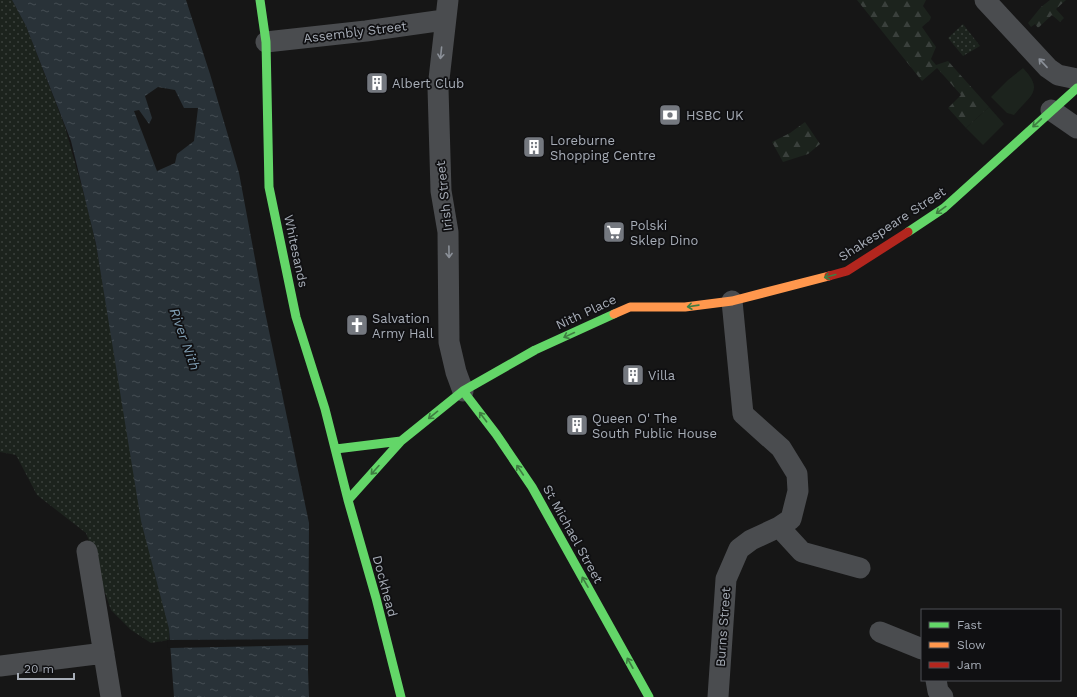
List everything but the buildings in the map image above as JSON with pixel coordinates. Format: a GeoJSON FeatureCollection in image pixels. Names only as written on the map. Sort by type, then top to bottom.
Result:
{"type":"FeatureCollection","features":[{"type":"Feature","properties":{"kind":"main road","name":"Whitesands"},"geometry":{"type":"LineString","coordinates":[[260,0],[266,42],[269,187],[296,317],[325,409],[348,500]]}},
{"type":"Feature","properties":{"kind":"main road","name":"Shakespeare Street"},"geometry":{"type":"LineString","coordinates":[[732,301],[847,271],[944,208],[1077,88]]}},
{"type":"Feature","properties":{"kind":"main road","name":"Nith Place"},"geometry":{"type":"LineString","coordinates":[[348,500],[401,441],[463,391],[535,350],[630,307],[685,307],[732,301]]}},
{"type":"Feature","properties":{"kind":"main road","name":"St Michael Street"},"geometry":{"type":"LineString","coordinates":[[463,391],[496,434],[532,487],[649,697]]}},
{"type":"Feature","properties":{"kind":"main road"},"geometry":{"type":"LineString","coordinates":[[336,449],[401,441]]}},
{"type":"Feature","properties":{"kind":"main road","name":"Dockhead"},"geometry":{"type":"LineString","coordinates":[[348,500],[376,598],[401,697]]}},
{"type":"Feature","properties":{"kind":"main road","name":"Dockhead"},"geometry":{"type":"LineString","coordinates":[[396,680],[396,697]]}},
{"type":"Feature","properties":{"kind":"street","name":"Irish Street"},"geometry":{"type":"LineString","coordinates":[[448,0],[444,20],[438,88],[441,191],[448,232],[449,342],[456,372],[463,391]]}},
{"type":"Feature","properties":{"kind":"street"},"geometry":{"type":"LineString","coordinates":[[985,0],[1048,68],[1058,75],[1077,79]]}},
{"type":"Feature","properties":{"kind":"street","name":"Assembly Street"},"geometry":{"type":"LineString","coordinates":[[266,42],[366,31],[444,20]]}},
{"type":"Feature","properties":{"kind":"street"},"geometry":{"type":"LineString","coordinates":[[1051,110],[1077,128]]}},
{"type":"Feature","properties":{"kind":"street","name":"Burns Street"},"geometry":{"type":"LineString","coordinates":[[718,697],[726,579],[739,549],[751,540],[779,527],[791,519],[798,491],[798,474],[781,448],[743,414],[732,301]]}},
{"type":"Feature","properties":{"kind":"street"},"geometry":{"type":"LineString","coordinates":[[779,527],[802,552],[860,568]]}},
{"type":"Feature","properties":{"kind":"street"},"geometry":{"type":"LineString","coordinates":[[87,551],[111,697]]}},
{"type":"Feature","properties":{"kind":"street"},"geometry":{"type":"LineString","coordinates":[[880,632],[921,648]]}},
{"type":"Feature","properties":{"kind":"street"},"geometry":{"type":"LineString","coordinates":[[0,666],[104,653]]}},
{"type":"Feature","properties":{"kind":"street"},"geometry":{"type":"LineString","coordinates":[[936,681],[938,691],[943,697]]}},
{"type":"Feature","properties":{"kind":"green space"},"geometry":{"type":"Polygon","coordinates":[[[0,0],[12,0],[26,26],[65,127],[86,202],[96,245],[169,629],[169,640],[151,643],[131,630],[111,610],[101,581],[95,556],[86,533],[37,495],[16,455],[0,452],[0,0]]]}},
{"type":"Feature","properties":{"kind":"green space"},"geometry":{"type":"Polygon","coordinates":[[[857,0],[926,0],[923,6],[931,17],[930,20],[922,27],[936,47],[931,59],[936,65],[948,61],[989,107],[966,128],[948,108],[961,95],[937,68],[922,81],[857,0]]]}},
{"type":"Feature","properties":{"kind":"green space"},"geometry":{"type":"Polygon","coordinates":[[[1050,0],[1066,0],[1056,9],[1064,18],[1060,22],[1052,15],[1038,28],[1035,24],[1031,27],[1028,23],[1041,7],[1050,0]]]}},
{"type":"Feature","properties":{"kind":"green space"},"geometry":{"type":"Polygon","coordinates":[[[963,24],[980,46],[963,56],[948,38],[963,24]]]}},
{"type":"Feature","properties":{"kind":"green space"},"geometry":{"type":"Polygon","coordinates":[[[1023,68],[1030,76],[1034,88],[1030,98],[1014,115],[1007,113],[991,97],[1023,68]]]}},
{"type":"Feature","properties":{"kind":"green space"},"geometry":{"type":"Polygon","coordinates":[[[989,107],[1004,124],[983,145],[966,128],[989,107]]]}},
{"type":"Feature","properties":{"kind":"green space"},"geometry":{"type":"Polygon","coordinates":[[[805,122],[820,144],[808,154],[783,162],[772,142],[790,133],[805,122]]]}},
{"type":"Feature","properties":{"kind":"water","name":"River Nith"},"geometry":{"type":"Polygon","coordinates":[[[12,0],[186,0],[210,74],[239,173],[264,307],[309,523],[309,697],[174,697],[169,629],[141,521],[96,244],[71,141],[26,26],[12,0]],[[158,87],[145,96],[152,118],[149,124],[139,110],[134,111],[157,171],[175,163],[177,154],[194,141],[198,108],[184,108],[175,90],[158,87]]]}},
{"type":"Feature","properties":{"kind":"pier"},"geometry":{"type":"Polygon","coordinates":[[[310,639],[310,645],[168,648],[167,640],[310,639]]]}},
{"type":"Feature","properties":{"kind":"traffic: fast"},"geometry":{"type":"LineString","coordinates":[[260,0],[266,42],[269,187],[296,317],[325,409],[348,500]]}},
{"type":"Feature","properties":{"kind":"traffic: fast"},"geometry":{"type":"LineString","coordinates":[[908,232],[944,208],[1077,88]]}},
{"type":"Feature","properties":{"kind":"traffic: fast"},"geometry":{"type":"LineString","coordinates":[[348,500],[401,441],[463,391],[535,350],[614,314]]}},
{"type":"Feature","properties":{"kind":"traffic: fast"},"geometry":{"type":"LineString","coordinates":[[463,391],[496,434],[532,487],[649,697]]}},
{"type":"Feature","properties":{"kind":"traffic: fast"},"geometry":{"type":"LineString","coordinates":[[336,449],[401,441]]}},
{"type":"Feature","properties":{"kind":"traffic: fast"},"geometry":{"type":"LineString","coordinates":[[348,500],[376,598],[401,697]]}},
{"type":"Feature","properties":{"kind":"traffic: slow"},"geometry":{"type":"LineString","coordinates":[[614,314],[630,307],[685,307],[732,301],[829,276]]}},
{"type":"Feature","properties":{"kind":"traffic: jam"},"geometry":{"type":"LineString","coordinates":[[829,276],[847,271],[908,232]]}},
{"type":"Feature","properties":{"kind":"place","name":"Albert Club"},"geometry":{"type":"Point","coordinates":[377,83]}},
{"type":"Feature","properties":{"kind":"place","name":"HSBC UK"},"geometry":{"type":"Point","coordinates":[670,115]}},
{"type":"Feature","properties":{"kind":"place","name":"Loreburne Shopping Centre"},"geometry":{"type":"Point","coordinates":[534,147]}},
{"type":"Feature","properties":{"kind":"place","name":"Polski Sklep Dino"},"geometry":{"type":"Point","coordinates":[614,232]}},
{"type":"Feature","properties":{"kind":"place","name":"Salvation Army Hall"},"geometry":{"type":"Point","coordinates":[357,325]}},
{"type":"Feature","properties":{"kind":"place","name":"Villa"},"geometry":{"type":"Point","coordinates":[633,375]}},
{"type":"Feature","properties":{"kind":"place","name":"Queen O' The South Public House"},"geometry":{"type":"Point","coordinates":[577,425]}}]}
